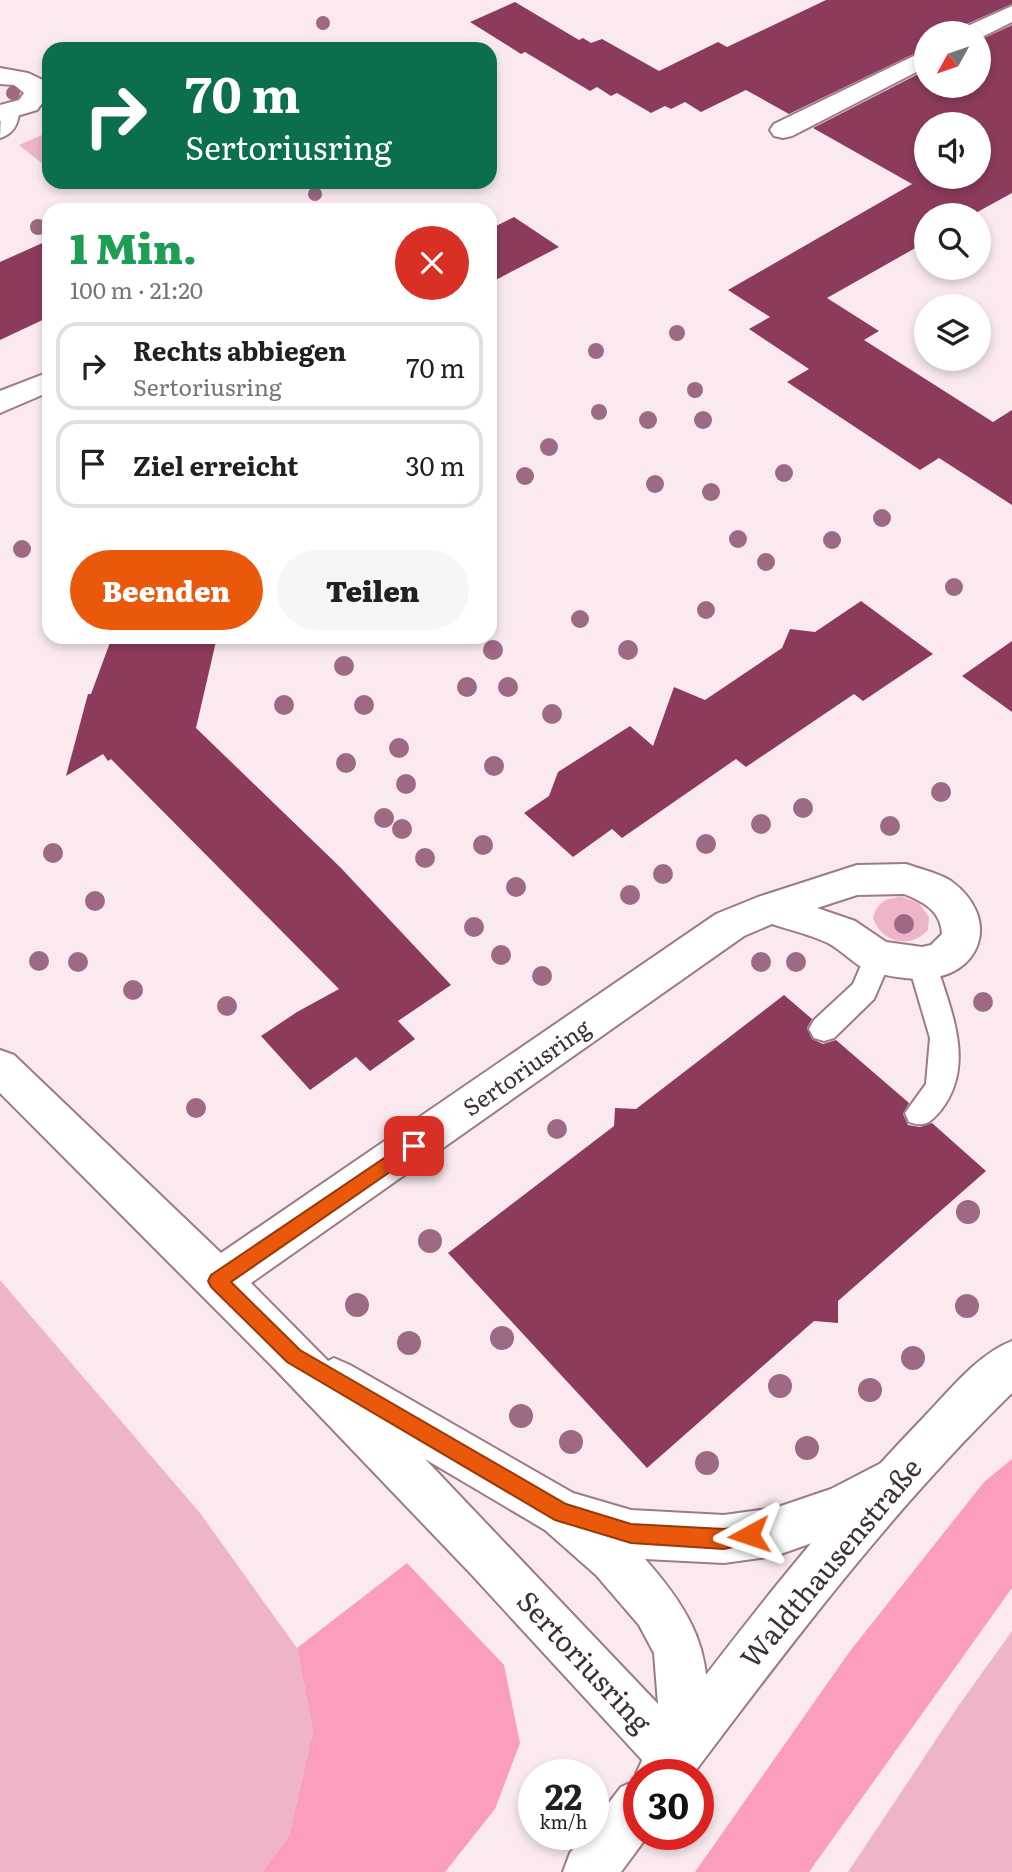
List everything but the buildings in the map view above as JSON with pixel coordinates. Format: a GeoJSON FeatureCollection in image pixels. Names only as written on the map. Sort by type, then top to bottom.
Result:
{"type":"FeatureCollection","features":[{"type":"Feature","properties":{"kind":"street"},"geometry":{"type":"LineString","coordinates":[[991,24],[1012,13]]}},
{"type":"Feature","properties":{"kind":"street"},"geometry":{"type":"LineString","coordinates":[[783,130],[914,63]]}},
{"type":"Feature","properties":{"kind":"street"},"geometry":{"type":"LineString","coordinates":[[0,76],[19,78],[36,86],[37,93],[35,100],[3,119]]}},
{"type":"Feature","properties":{"kind":"street"},"geometry":{"type":"LineString","coordinates":[[0,403],[42,384]]}},
{"type":"Feature","properties":{"kind":"street","name":"Sertoriusring"},"geometry":{"type":"LineString","coordinates":[[217,1281],[730,925],[771,908],[857,880],[906,879],[937,891],[960,915],[962,939],[943,958],[922,963]]}},
{"type":"Feature","properties":{"kind":"street"},"geometry":{"type":"LineString","coordinates":[[771,908],[841,932],[878,957],[922,963]]}},
{"type":"Feature","properties":{"kind":"street","name":"Sertoriusring"},"geometry":{"type":"LineString","coordinates":[[0,1067],[76,1138],[461,1530],[591,1672],[662,1759]]}},
{"type":"Feature","properties":{"kind":"street","name":"Sertoriusring"},"geometry":{"type":"LineString","coordinates":[[293,1356],[562,1513],[612,1558],[656,1608],[678,1648],[683,1702],[670,1759]]}},
{"type":"Feature","properties":{"kind":"street","name":"Waldthausenstraße"},"geometry":{"type":"LineString","coordinates":[[673,1759],[835,1550],[978,1393],[1012,1362]]}},
{"type":"Feature","properties":{"kind":"street","name":"Sertoriusring"},"geometry":{"type":"LineString","coordinates":[[562,1513],[631,1534],[724,1539],[775,1532],[843,1509],[902,1474]]}},
{"type":"Feature","properties":{"kind":"street"},"geometry":{"type":"LineString","coordinates":[[589,1872],[623,1826]]}},
{"type":"Feature","properties":{"kind":"lane"},"geometry":{"type":"LineString","coordinates":[[824,1029],[864,990],[878,957]]}},
{"type":"Feature","properties":{"kind":"lane"},"geometry":{"type":"LineString","coordinates":[[920,1113],[940,1088],[944,1038],[922,963]]}},
{"type":"Feature","properties":{"kind":"shaded area"},"geometry":{"type":"Polygon","coordinates":[[[42,135],[42,163],[19,145],[42,135]]]}},
{"type":"Feature","properties":{"kind":"shaded area"},"geometry":{"type":"Polygon","coordinates":[[[902,897],[919,903],[929,917],[928,930],[913,940],[889,938],[882,933],[873,918],[883,902],[902,897]]]}},
{"type":"Feature","properties":{"kind":"shaded area"},"geometry":{"type":"Polygon","coordinates":[[[0,1280],[200,1513],[297,1648],[313,1731],[289,1836],[262,1872],[0,1872],[0,1280]]]}},
{"type":"Feature","properties":{"kind":"shaded area"},"geometry":{"type":"Polygon","coordinates":[[[1012,1459],[1012,1588],[809,1872],[695,1872],[710,1850],[714,1850],[714,1845],[850,1651],[984,1482],[1012,1459]]]}},
{"type":"Feature","properties":{"kind":"shaded area"},"geometry":{"type":"Polygon","coordinates":[[[407,1563],[504,1665],[520,1743],[495,1809],[445,1872],[262,1872],[289,1836],[313,1731],[297,1648],[407,1563]]]}},
{"type":"Feature","properties":{"kind":"shaded area"},"geometry":{"type":"Polygon","coordinates":[[[1012,1631],[1012,1872],[848,1872],[959,1705],[1012,1631]]]}},
{"type":"Feature","properties":{"kind":"route"},"geometry":{"type":"LineString","coordinates":[[414,1146],[217,1281],[293,1356],[562,1513],[631,1534],[724,1539],[749,1535]]}}]}
